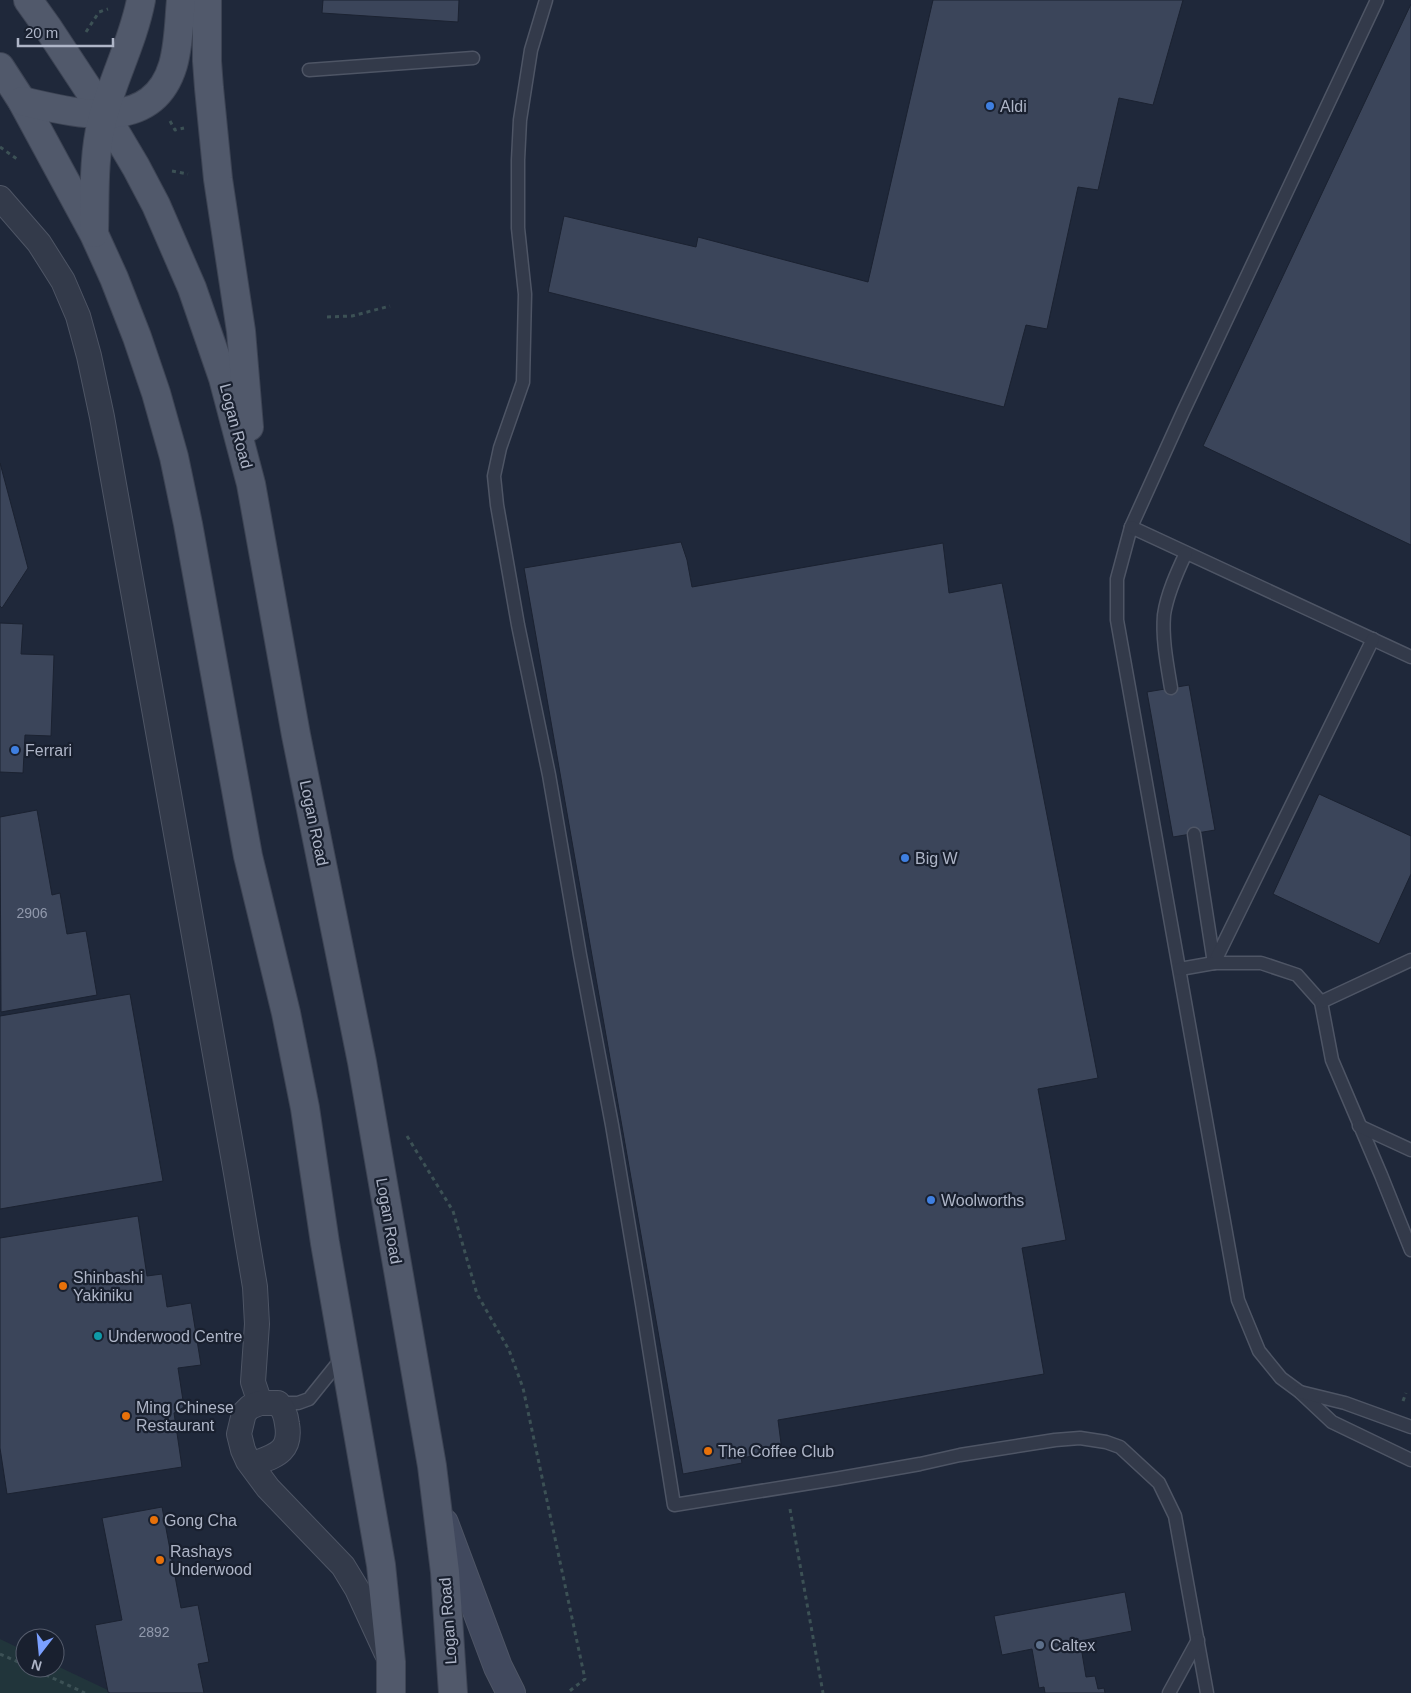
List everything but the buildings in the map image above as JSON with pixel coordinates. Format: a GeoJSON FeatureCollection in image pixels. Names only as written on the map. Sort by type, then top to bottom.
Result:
{"type":"FeatureCollection","features":[{"type":"Feature","properties":{"kind":"main road","name":"Logan Road"},"geometry":{"type":"LineString","coordinates":[[28,0],[104,113],[156,205],[192,288],[223,378],[251,484],[296,735],[360,1054],[424,1418],[438,1505],[445,1572],[453,1693]]}},
{"type":"Feature","properties":{"kind":"main road"},"geometry":{"type":"LineString","coordinates":[[94,234],[96,163],[100,132],[104,113],[129,44],[141,0]]}},
{"type":"Feature","properties":{"kind":"main road"},"geometry":{"type":"LineString","coordinates":[[22,101],[66,111],[104,113],[140,107],[152,100],[161,90],[169,76],[175,58],[181,0]]}},
{"type":"Feature","properties":{"kind":"main road"},"geometry":{"type":"LineString","coordinates":[[207,0],[209,88],[218,179],[246,372],[251,484]]}},
{"type":"Feature","properties":{"kind":"main road"},"geometry":{"type":"LineString","coordinates":[[0,68],[22,101],[94,234],[114,278],[156,392],[174,457],[188,524],[248,856],[286,1013],[305,1108],[325,1243],[381,1565],[391,1662],[391,1693]]}},
{"type":"Feature","properties":{"kind":"main road"},"geometry":{"type":"LineString","coordinates":[[438,1505],[498,1667],[511,1693]]}},
{"type":"Feature","properties":{"kind":"street"},"geometry":{"type":"LineString","coordinates":[[0,198],[35,238],[63,281],[78,316],[89,356],[102,418],[236,1173],[256,1299],[257,1324],[253,1382],[269,1403]]}},
{"type":"Feature","properties":{"kind":"street"},"geometry":{"type":"LineString","coordinates":[[251,1465],[280,1454],[287,1444],[289,1433],[283,1408],[269,1403],[250,1407],[244,1413],[240,1434],[243,1450],[251,1465],[274,1495],[343,1566],[357,1589],[391,1662]]}},
{"type":"Feature","properties":{"kind":"lane"},"geometry":{"type":"LineString","coordinates":[[546,0],[531,50],[520,120],[518,228],[525,294],[523,382],[500,448],[494,476],[515,608],[549,776],[612,1125],[674,1505],[1055,1440],[1080,1438],[1106,1442],[1120,1447],[1159,1483],[1175,1516],[1207,1693]]}},
{"type":"Feature","properties":{"kind":"lane"},"geometry":{"type":"LineString","coordinates":[[1377,0],[1187,404],[1131,528],[1117,579],[1117,620],[1238,1300],[1259,1351],[1280,1378],[1300,1392],[1332,1422],[1411,1460]]}},
{"type":"Feature","properties":{"kind":"lane"},"geometry":{"type":"LineString","coordinates":[[309,70],[473,58]]}},
{"type":"Feature","properties":{"kind":"lane"},"geometry":{"type":"LineString","coordinates":[[1131,528],[1411,657]]}},
{"type":"Feature","properties":{"kind":"lane"},"geometry":{"type":"LineString","coordinates":[[1171,688],[1166,653],[1164,615],[1174,578],[1186,553]]}},
{"type":"Feature","properties":{"kind":"lane"},"geometry":{"type":"LineString","coordinates":[[1214,964],[1373,640]]}},
{"type":"Feature","properties":{"kind":"lane"},"geometry":{"type":"LineString","coordinates":[[1194,834],[1214,964]]}},
{"type":"Feature","properties":{"kind":"lane"},"geometry":{"type":"LineString","coordinates":[[1321,1002],[1411,960]]}},
{"type":"Feature","properties":{"kind":"lane"},"geometry":{"type":"LineString","coordinates":[[1180,969],[1214,964],[1261,963],[1297,975],[1321,1002],[1332,1060],[1411,1250]]}},
{"type":"Feature","properties":{"kind":"lane"},"geometry":{"type":"LineString","coordinates":[[1359,1126],[1411,1150]]}},
{"type":"Feature","properties":{"kind":"lane"},"geometry":{"type":"LineString","coordinates":[[269,1403],[298,1403],[309,1399],[345,1355]]}},
{"type":"Feature","properties":{"kind":"lane"},"geometry":{"type":"LineString","coordinates":[[1300,1392],[1345,1403],[1411,1427]]}},
{"type":"Feature","properties":{"kind":"lane"},"geometry":{"type":"LineString","coordinates":[[1169,1693],[1198,1640]]}},
{"type":"Feature","properties":{"kind":"path"},"geometry":{"type":"LineString","coordinates":[[84,35],[99,12],[107,8],[114,15]]}},
{"type":"Feature","properties":{"kind":"path"},"geometry":{"type":"LineString","coordinates":[[166,116],[175,130],[187,128]]}},
{"type":"Feature","properties":{"kind":"path"},"geometry":{"type":"LineString","coordinates":[[327,317],[352,316],[390,306]]}},
{"type":"Feature","properties":{"kind":"path"},"geometry":{"type":"LineString","coordinates":[[453,1211],[477,1294],[509,1350],[523,1388],[585,1679],[567,1693]]}},
{"type":"Feature","properties":{"kind":"path"},"geometry":{"type":"LineString","coordinates":[[790,1508],[822,1693]]}},
{"type":"Feature","properties":{"kind":"path"},"geometry":{"type":"LineString","coordinates":[[0,1654],[15,1661]]}},
{"type":"Feature","properties":{"kind":"path"},"geometry":{"type":"LineString","coordinates":[[53,1678],[85,1693]]}},
{"type":"Feature","properties":{"kind":"shaded area"},"geometry":{"type":"Polygon","coordinates":[[[0,1639],[15,1646],[15,1678],[65,1678],[65,1670],[114,1693],[0,1693],[0,1639]]]}},
{"type":"Feature","properties":{"kind":"place","name":"Aldi"},"geometry":{"type":"Point","coordinates":[990,106]}},
{"type":"Feature","properties":{"kind":"place","name":"Ferrari"},"geometry":{"type":"Point","coordinates":[15,750]}},
{"type":"Feature","properties":{"kind":"place","name":"Big W"},"geometry":{"type":"Point","coordinates":[905,858]}},
{"type":"Feature","properties":{"kind":"place","name":"Woolworths"},"geometry":{"type":"Point","coordinates":[931,1200]}},
{"type":"Feature","properties":{"kind":"place","name":"Shinbashi Yakiniku"},"geometry":{"type":"Point","coordinates":[63,1286]}},
{"type":"Feature","properties":{"kind":"place","name":"Underwood Centre"},"geometry":{"type":"Point","coordinates":[98,1336]}},
{"type":"Feature","properties":{"kind":"place","name":"Ming Chinese Restaurant"},"geometry":{"type":"Point","coordinates":[126,1416]}},
{"type":"Feature","properties":{"kind":"place","name":"The Coffee Club"},"geometry":{"type":"Point","coordinates":[708,1451]}},
{"type":"Feature","properties":{"kind":"place","name":"Gong Cha"},"geometry":{"type":"Point","coordinates":[154,1520]}},
{"type":"Feature","properties":{"kind":"place","name":"Rashays Underwood"},"geometry":{"type":"Point","coordinates":[160,1560]}},
{"type":"Feature","properties":{"kind":"place","name":"Caltex"},"geometry":{"type":"Point","coordinates":[1040,1645]}}]}
